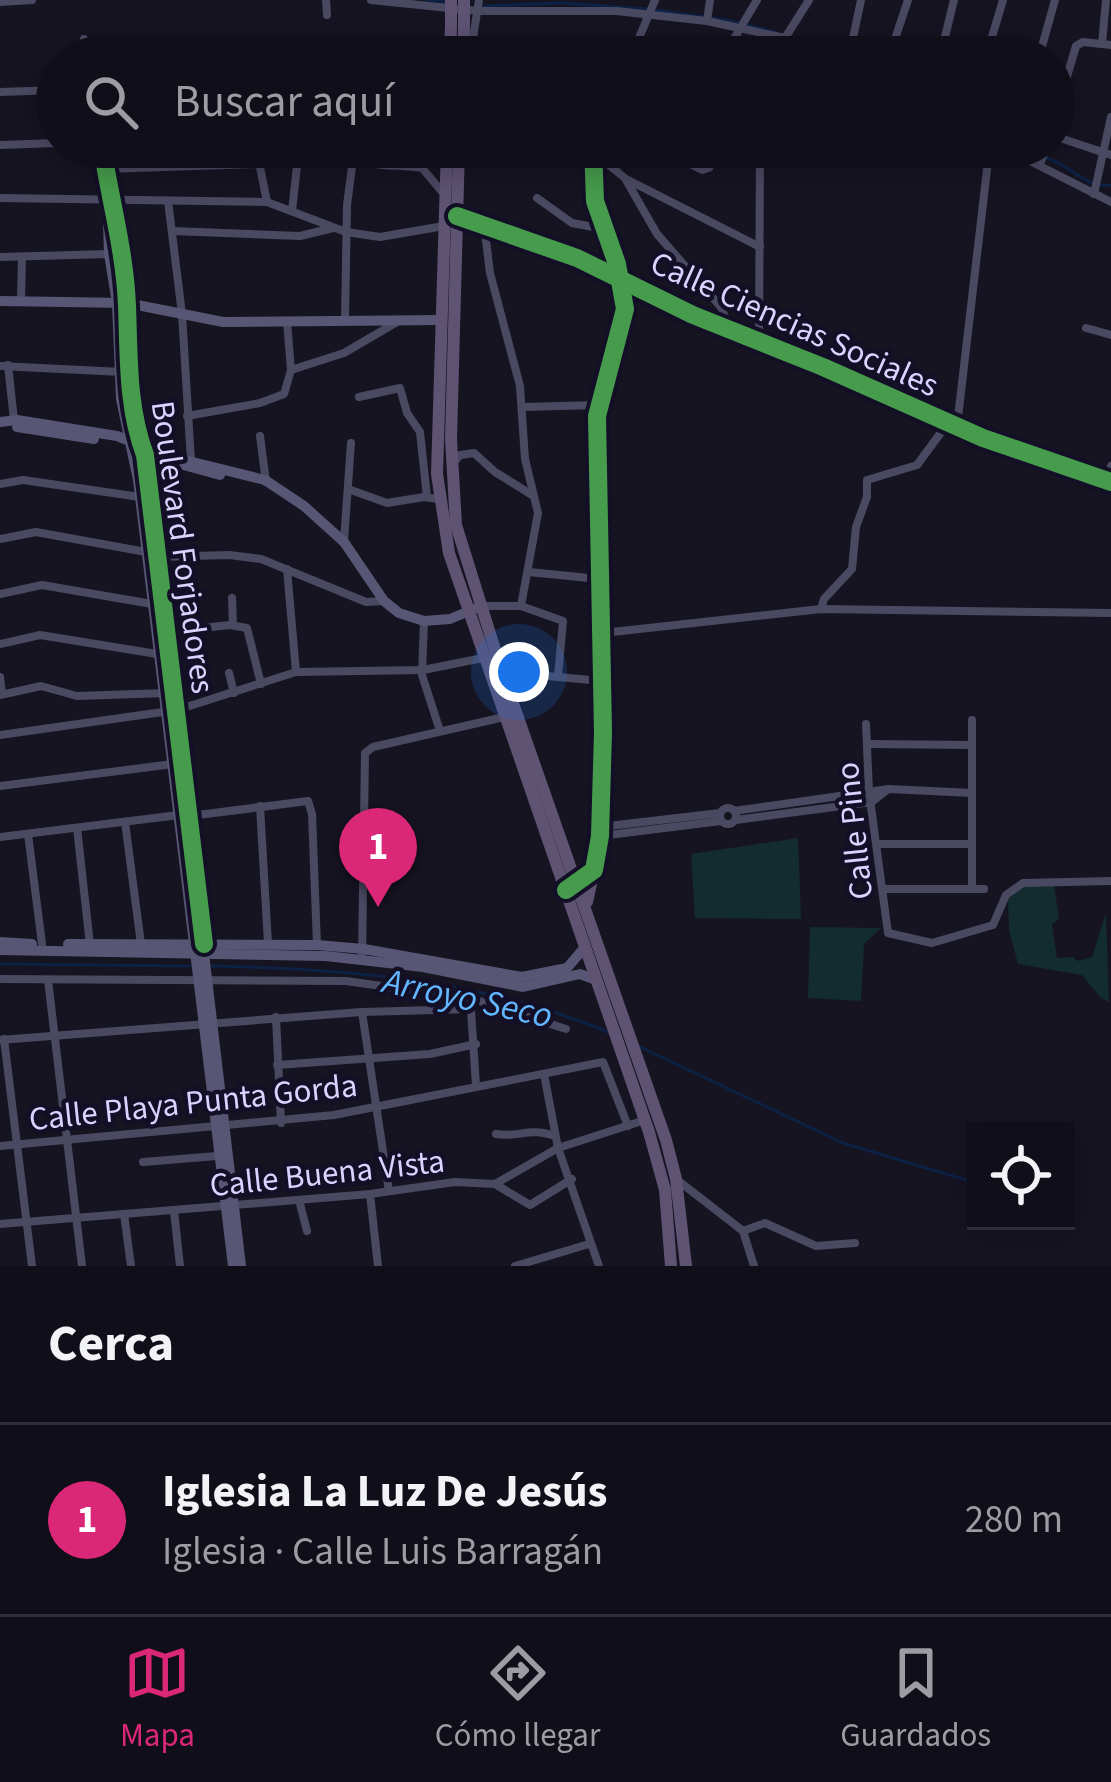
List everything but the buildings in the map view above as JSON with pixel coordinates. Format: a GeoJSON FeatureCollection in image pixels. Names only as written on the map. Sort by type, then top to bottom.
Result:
{"type":"FeatureCollection","features":[{"type":"Feature","properties":{"kind":"main road"},"geometry":{"type":"LineString","coordinates":[[451,0],[460,36]]}},
{"type":"Feature","properties":{"kind":"main road"},"geometry":{"type":"LineString","coordinates":[[455,36],[464,0]]}},
{"type":"Feature","properties":{"kind":"main road"},"geometry":{"type":"LineString","coordinates":[[446,168],[432,498],[449,553],[502,672],[571,881],[584,946],[665,1190],[671,1266]]}},
{"type":"Feature","properties":{"kind":"main road"},"geometry":{"type":"LineString","coordinates":[[458,168],[452,464],[456,525],[483,658],[630,1032],[676,1179],[686,1266]]}},
{"type":"Feature","properties":{"kind":"main road"},"geometry":{"type":"LineString","coordinates":[[585,909],[596,865]]}},
{"type":"Feature","properties":{"kind":"street"},"geometry":{"type":"LineString","coordinates":[[0,2],[32,0]]}},
{"type":"Feature","properties":{"kind":"street"},"geometry":{"type":"LineString","coordinates":[[326,0],[327,15]]}},
{"type":"Feature","properties":{"kind":"street"},"geometry":{"type":"LineString","coordinates":[[371,0],[648,15],[777,36]]}},
{"type":"Feature","properties":{"kind":"street"},"geometry":{"type":"LineString","coordinates":[[640,36],[655,0]]}},
{"type":"Feature","properties":{"kind":"street"},"geometry":{"type":"LineString","coordinates":[[707,21],[710,0]]}},
{"type":"Feature","properties":{"kind":"street"},"geometry":{"type":"LineString","coordinates":[[735,36],[757,0]]}},
{"type":"Feature","properties":{"kind":"street"},"geometry":{"type":"LineString","coordinates":[[786,36],[809,0]]}},
{"type":"Feature","properties":{"kind":"street"},"geometry":{"type":"LineString","coordinates":[[853,36],[861,0]]}},
{"type":"Feature","properties":{"kind":"street"},"geometry":{"type":"LineString","coordinates":[[896,36],[908,0]]}},
{"type":"Feature","properties":{"kind":"street"},"geometry":{"type":"LineString","coordinates":[[945,36],[954,0]]}},
{"type":"Feature","properties":{"kind":"street"},"geometry":{"type":"LineString","coordinates":[[993,36],[1004,0]]}},
{"type":"Feature","properties":{"kind":"street"},"geometry":{"type":"LineString","coordinates":[[1045,36],[1055,0]]}},
{"type":"Feature","properties":{"kind":"street"},"geometry":{"type":"LineString","coordinates":[[1075,49],[1107,44],[1106,0]]}},
{"type":"Feature","properties":{"kind":"street"},"geometry":{"type":"LineString","coordinates":[[471,36],[479,5]]}},
{"type":"Feature","properties":{"kind":"street"},"geometry":{"type":"LineString","coordinates":[[0,92],[36,91]]}},
{"type":"Feature","properties":{"kind":"street"},"geometry":{"type":"LineString","coordinates":[[1094,194],[1108,154],[1111,117]]}},
{"type":"Feature","properties":{"kind":"street"},"geometry":{"type":"LineString","coordinates":[[1075,141],[1108,154]]}},
{"type":"Feature","properties":{"kind":"street"},"geometry":{"type":"LineString","coordinates":[[0,145],[36,144]]}},
{"type":"Feature","properties":{"kind":"street"},"geometry":{"type":"LineString","coordinates":[[105,169],[136,168]]}},
{"type":"Feature","properties":{"kind":"street"},"geometry":{"type":"LineString","coordinates":[[260,168],[267,202]]}},
{"type":"Feature","properties":{"kind":"street"},"geometry":{"type":"LineString","coordinates":[[292,211],[297,168]]}},
{"type":"Feature","properties":{"kind":"street"},"geometry":{"type":"LineString","coordinates":[[345,320],[352,168]]}},
{"type":"Feature","properties":{"kind":"street"},"geometry":{"type":"LineString","coordinates":[[388,168],[422,168],[445,195]]}},
{"type":"Feature","properties":{"kind":"street"},"geometry":{"type":"LineString","coordinates":[[571,881],[596,865],[600,832],[603,633],[598,405],[624,324],[620,278],[595,201],[592,168]]}},
{"type":"Feature","properties":{"kind":"street"},"geometry":{"type":"LineString","coordinates":[[614,168],[760,247]]}},
{"type":"Feature","properties":{"kind":"street"},"geometry":{"type":"LineString","coordinates":[[759,340],[760,168]]}},
{"type":"Feature","properties":{"kind":"street"},"geometry":{"type":"LineString","coordinates":[[821,609],[824,599],[852,569],[867,480],[917,465],[952,425],[989,168]]}},
{"type":"Feature","properties":{"kind":"street"},"geometry":{"type":"LineString","coordinates":[[1047,168],[1111,202]]}},
{"type":"Feature","properties":{"kind":"street","name":"Boulevard Forjadores"},"geometry":{"type":"LineString","coordinates":[[105,169],[122,303],[124,372],[152,555],[152,604],[171,711],[237,1266]]}},
{"type":"Feature","properties":{"kind":"street"},"geometry":{"type":"LineString","coordinates":[[626,178],[656,234],[725,313],[729,330]]}},
{"type":"Feature","properties":{"kind":"street"},"geometry":{"type":"LineString","coordinates":[[0,198],[109,194],[168,201],[267,202],[346,232],[396,236],[444,226]]}},
{"type":"Feature","properties":{"kind":"street","name":"Boulevard Forjadores"},"geometry":{"type":"LineString","coordinates":[[109,194],[109,254],[122,303]]}},
{"type":"Feature","properties":{"kind":"street"},"geometry":{"type":"LineString","coordinates":[[537,198],[562,218],[604,229]]}},
{"type":"Feature","properties":{"kind":"street"},"geometry":{"type":"LineString","coordinates":[[168,201],[182,314],[191,461]]}},
{"type":"Feature","properties":{"kind":"street","name":"Calle Ciencias Sociales"},"geometry":{"type":"LineString","coordinates":[[457,216],[620,278],[952,425],[1108,481]]}},
{"type":"Feature","properties":{"kind":"street"},"geometry":{"type":"LineString","coordinates":[[484,224],[490,273],[523,407],[526,467],[538,513],[521,606]]}},
{"type":"Feature","properties":{"kind":"street"},"geometry":{"type":"LineString","coordinates":[[172,231],[300,236],[334,227]]}},
{"type":"Feature","properties":{"kind":"street"},"geometry":{"type":"LineString","coordinates":[[0,257],[109,254]]}},
{"type":"Feature","properties":{"kind":"street"},"geometry":{"type":"LineString","coordinates":[[21,300],[22,257]]}},
{"type":"Feature","properties":{"kind":"street"},"geometry":{"type":"LineString","coordinates":[[0,302],[122,303],[223,322],[440,320]]}},
{"type":"Feature","properties":{"kind":"street"},"geometry":{"type":"LineString","coordinates":[[291,370],[344,352],[398,321]]}},
{"type":"Feature","properties":{"kind":"street"},"geometry":{"type":"LineString","coordinates":[[188,416],[279,397],[288,390],[287,322]]}},
{"type":"Feature","properties":{"kind":"street"},"geometry":{"type":"LineString","coordinates":[[1086,328],[1111,334]]}},
{"type":"Feature","properties":{"kind":"street"},"geometry":{"type":"LineString","coordinates":[[14,420],[4,365],[124,372]]}},
{"type":"Feature","properties":{"kind":"street"},"geometry":{"type":"LineString","coordinates":[[351,490],[387,503],[432,498],[421,432],[407,412],[400,388],[359,397]]}},
{"type":"Feature","properties":{"kind":"street"},"geometry":{"type":"LineString","coordinates":[[523,407],[598,405]]}},
{"type":"Feature","properties":{"kind":"street"},"geometry":{"type":"LineString","coordinates":[[0,426],[14,420],[269,483],[344,542],[384,602],[400,614],[424,621],[450,619],[474,609],[521,606],[563,621],[558,676]]}},
{"type":"Feature","properties":{"kind":"street"},"geometry":{"type":"LineString","coordinates":[[0,426],[110,441],[197,471],[269,483]]}},
{"type":"Feature","properties":{"kind":"street"},"geometry":{"type":"LineString","coordinates":[[260,436],[269,483]]}},
{"type":"Feature","properties":{"kind":"street"},"geometry":{"type":"LineString","coordinates":[[344,542],[351,443]]}},
{"type":"Feature","properties":{"kind":"street","name":"Boulevard Forjadores"},"geometry":{"type":"LineString","coordinates":[[137,448],[140,497],[166,632],[168,693]]}},
{"type":"Feature","properties":{"kind":"street"},"geometry":{"type":"LineString","coordinates":[[452,464],[460,455],[474,453],[532,494]]}},
{"type":"Feature","properties":{"kind":"street"},"geometry":{"type":"LineString","coordinates":[[1108,481],[1111,466]]}},
{"type":"Feature","properties":{"kind":"street"},"geometry":{"type":"LineString","coordinates":[[508,480],[526,467]]}},
{"type":"Feature","properties":{"kind":"street"},"geometry":{"type":"LineString","coordinates":[[0,484],[22,480],[140,497]]}},
{"type":"Feature","properties":{"kind":"street"},"geometry":{"type":"LineString","coordinates":[[0,539],[36,532],[152,555],[246,556],[366,602],[384,602]]}},
{"type":"Feature","properties":{"kind":"street"},"geometry":{"type":"LineString","coordinates":[[287,569],[296,672]]}},
{"type":"Feature","properties":{"kind":"street"},"geometry":{"type":"LineString","coordinates":[[530,572],[599,579]]}},
{"type":"Feature","properties":{"kind":"street"},"geometry":{"type":"LineString","coordinates":[[0,594],[41,585],[152,604]]}},
{"type":"Feature","properties":{"kind":"street"},"geometry":{"type":"LineString","coordinates":[[232,598],[233,625]]}},
{"type":"Feature","properties":{"kind":"street"},"geometry":{"type":"LineString","coordinates":[[603,633],[821,609],[1111,613]]}},
{"type":"Feature","properties":{"kind":"street"},"geometry":{"type":"LineString","coordinates":[[424,621],[423,670],[440,731]]}},
{"type":"Feature","properties":{"kind":"street"},"geometry":{"type":"LineString","coordinates":[[166,632],[233,625],[247,628],[261,684]]}},
{"type":"Feature","properties":{"kind":"street"},"geometry":{"type":"LineString","coordinates":[[0,644],[40,635],[158,654]]}},
{"type":"Feature","properties":{"kind":"street"},"geometry":{"type":"LineString","coordinates":[[0,735],[171,711],[296,672],[423,670],[483,658]]}},
{"type":"Feature","properties":{"kind":"street"},"geometry":{"type":"LineString","coordinates":[[502,672],[602,682]]}},
{"type":"Feature","properties":{"kind":"street"},"geometry":{"type":"LineString","coordinates":[[229,673],[235,693]]}},
{"type":"Feature","properties":{"kind":"street"},"geometry":{"type":"LineString","coordinates":[[0,677],[1,694],[41,686],[82,696],[168,693]]}},
{"type":"Feature","properties":{"kind":"street","name":"Boulevard Forjadores"},"geometry":{"type":"LineString","coordinates":[[171,711],[173,764],[184,815]]}},
{"type":"Feature","properties":{"kind":"street"},"geometry":{"type":"LineString","coordinates":[[363,954],[365,753],[506,716]]}},
{"type":"Feature","properties":{"kind":"street"},"geometry":{"type":"LineString","coordinates":[[972,720],[972,889]]}},
{"type":"Feature","properties":{"kind":"street","name":"Calle Pino"},"geometry":{"type":"LineString","coordinates":[[866,724],[888,933],[932,943],[993,925],[1006,896],[1023,883],[1111,881]]}},
{"type":"Feature","properties":{"kind":"street"},"geometry":{"type":"LineString","coordinates":[[868,744],[972,745]]}},
{"type":"Feature","properties":{"kind":"street"},"geometry":{"type":"LineString","coordinates":[[0,786],[173,764]]}},
{"type":"Feature","properties":{"kind":"street"},"geometry":{"type":"LineString","coordinates":[[600,832],[721,817],[727,808],[735,815],[871,797],[889,789],[972,793]]}},
{"type":"Feature","properties":{"kind":"street"},"geometry":{"type":"LineString","coordinates":[[0,837],[305,800],[312,814],[317,946]]}},
{"type":"Feature","properties":{"kind":"street"},"geometry":{"type":"LineString","coordinates":[[260,806],[268,944]]}},
{"type":"Feature","properties":{"kind":"street"},"geometry":{"type":"LineString","coordinates":[[125,822],[141,944]]}},
{"type":"Feature","properties":{"kind":"street"},"geometry":{"type":"LineString","coordinates":[[77,828],[91,948]]}},
{"type":"Feature","properties":{"kind":"street"},"geometry":{"type":"LineString","coordinates":[[28,834],[41,944]]}},
{"type":"Feature","properties":{"kind":"street"},"geometry":{"type":"LineString","coordinates":[[879,844],[972,844]]}},
{"type":"Feature","properties":{"kind":"street"},"geometry":{"type":"LineString","coordinates":[[884,889],[984,890]]}},
{"type":"Feature","properties":{"kind":"street"},"geometry":{"type":"LineString","coordinates":[[0,946],[141,944],[200,951],[268,944],[317,946],[527,977],[567,968],[584,946]]}},
{"type":"Feature","properties":{"kind":"street"},"geometry":{"type":"LineString","coordinates":[[0,946],[363,954],[518,987],[583,974],[598,983]]}},
{"type":"Feature","properties":{"kind":"street"},"geometry":{"type":"LineString","coordinates":[[0,979],[346,981],[472,1004],[566,1029]]}},
{"type":"Feature","properties":{"kind":"street"},"geometry":{"type":"LineString","coordinates":[[48,980],[82,1266]]}},
{"type":"Feature","properties":{"kind":"street"},"geometry":{"type":"LineString","coordinates":[[32,1266],[2,1040],[472,1004]]}},
{"type":"Feature","properties":{"kind":"street"},"geometry":{"type":"LineString","coordinates":[[472,1004],[476,1086]]}},
{"type":"Feature","properties":{"kind":"street"},"geometry":{"type":"LineString","coordinates":[[362,1012],[389,1191]]}},
{"type":"Feature","properties":{"kind":"street"},"geometry":{"type":"LineString","coordinates":[[276,1018],[281,1123]]}},
{"type":"Feature","properties":{"kind":"street"},"geometry":{"type":"LineString","coordinates":[[277,1065],[369,1060],[476,1044]]}},
{"type":"Feature","properties":{"kind":"street","name":"Calle Playa Punta Gorda"},"geometry":{"type":"LineString","coordinates":[[0,1147],[281,1123],[603,1062],[628,1126]]}},
{"type":"Feature","properties":{"kind":"street"},"geometry":{"type":"LineString","coordinates":[[544,1074],[559,1148],[598,1266]]}},
{"type":"Feature","properties":{"kind":"street","name":"Calle Buena Vista"},"geometry":{"type":"LineString","coordinates":[[0,1224],[370,1194],[455,1182],[495,1184],[559,1148],[645,1120]]}},
{"type":"Feature","properties":{"kind":"street","name":"Boulevard Forjadores"},"geometry":{"type":"LineString","coordinates":[[219,1126],[218,1156],[228,1206]]}},
{"type":"Feature","properties":{"kind":"street"},"geometry":{"type":"LineString","coordinates":[[496,1134],[533,1129],[556,1136]]}},
{"type":"Feature","properties":{"kind":"street"},"geometry":{"type":"LineString","coordinates":[[143,1162],[218,1156]]}},
{"type":"Feature","properties":{"kind":"street"},"geometry":{"type":"LineString","coordinates":[[495,1184],[530,1204],[572,1179]]}},
{"type":"Feature","properties":{"kind":"street"},"geometry":{"type":"LineString","coordinates":[[676,1179],[742,1232],[754,1266]]}},
{"type":"Feature","properties":{"kind":"street"},"geometry":{"type":"LineString","coordinates":[[370,1194],[378,1266]]}},
{"type":"Feature","properties":{"kind":"street"},"geometry":{"type":"LineString","coordinates":[[299,1200],[307,1231]]}},
{"type":"Feature","properties":{"kind":"street"},"geometry":{"type":"LineString","coordinates":[[174,1211],[180,1266]]}},
{"type":"Feature","properties":{"kind":"street"},"geometry":{"type":"LineString","coordinates":[[124,1214],[131,1266]]}},
{"type":"Feature","properties":{"kind":"street"},"geometry":{"type":"LineString","coordinates":[[742,1232],[765,1223],[816,1246],[854,1243]]}},
{"type":"Feature","properties":{"kind":"street"},"geometry":{"type":"LineString","coordinates":[[515,1266],[590,1244]]}},
{"type":"Feature","properties":{"kind":"green space"},"geometry":{"type":"Polygon","coordinates":[[[798,838],[801,919],[695,918],[691,854],[798,838]]]}},
{"type":"Feature","properties":{"kind":"green space"},"geometry":{"type":"Polygon","coordinates":[[[1054,884],[1059,919],[1052,924],[1057,958],[1092,957],[1106,913],[1109,1002],[1082,975],[1018,964],[1009,930],[1008,899],[1023,887],[1054,884]]]}},
{"type":"Feature","properties":{"kind":"green space"},"geometry":{"type":"Polygon","coordinates":[[[810,927],[881,928],[864,944],[861,1001],[808,998],[810,927]]]}},
{"type":"Feature","properties":{"kind":"waterway"},"geometry":{"type":"LineString","coordinates":[[427,0],[449,2]]}},
{"type":"Feature","properties":{"kind":"waterway"},"geometry":{"type":"LineString","coordinates":[[482,6],[562,3],[647,9]]}},
{"type":"Feature","properties":{"kind":"waterway"},"geometry":{"type":"LineString","coordinates":[[656,10],[776,32]]}},
{"type":"Feature","properties":{"kind":"waterway"},"geometry":{"type":"LineString","coordinates":[[1067,168],[1095,184],[1111,185]]}},
{"type":"Feature","properties":{"kind":"waterway","name":"Arroyo Seco"},"geometry":{"type":"LineString","coordinates":[[0,964],[190,966]]}},
{"type":"Feature","properties":{"kind":"waterway","name":"Arroyo Seco"},"geometry":{"type":"LineString","coordinates":[[212,966],[413,980],[511,1000],[608,1032]]}},
{"type":"Feature","properties":{"kind":"waterway","name":"Arroyo Seco"},"geometry":{"type":"LineString","coordinates":[[638,1046],[843,1143],[967,1180]]}},
{"type":"Feature","properties":{"kind":"cycle path"},"geometry":{"type":"LineString","coordinates":[[106,168],[123,266],[132,400],[145,455],[204,944]]}},
{"type":"Feature","properties":{"kind":"cycle path"},"geometry":{"type":"LineString","coordinates":[[566,890],[594,870],[600,836],[603,732],[597,416],[625,309],[617,264],[595,201],[594,168]]}},
{"type":"Feature","properties":{"kind":"cycle path"},"geometry":{"type":"LineString","coordinates":[[457,216],[577,258],[693,315],[983,438],[1111,482]]}},
{"type":"Feature","properties":{"kind":"place","name":"Iglesia La Luz De Jesús"},"geometry":{"type":"Point","coordinates":[378,907]}}]}
